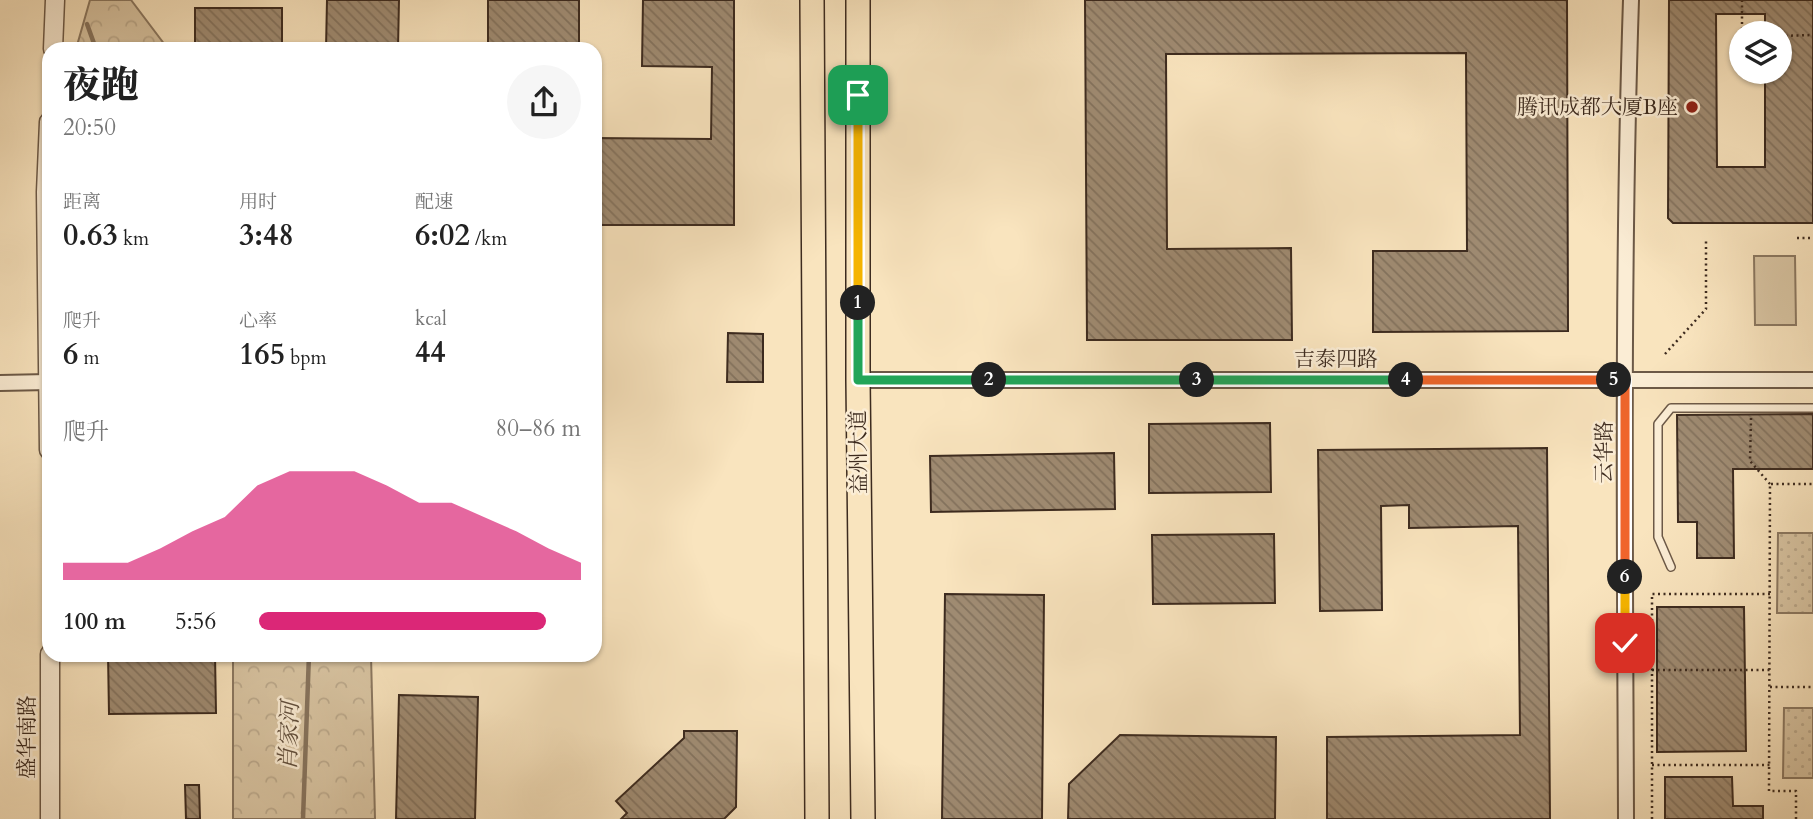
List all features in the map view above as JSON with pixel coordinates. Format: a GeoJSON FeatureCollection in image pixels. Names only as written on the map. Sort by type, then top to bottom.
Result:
{"type":"FeatureCollection","features":[{"type":"Feature","properties":{"kind":"main road"},"geometry":{"type":"LineString","coordinates":[[812,0],[817,819]]}},
{"type":"Feature","properties":{"kind":"main road","name":"益州大道"},"geometry":{"type":"LineString","coordinates":[[858,0],[858,380],[863,819]]}},
{"type":"Feature","properties":{"kind":"street"},"geometry":{"type":"LineString","coordinates":[[52,42],[55,0]]}},
{"type":"Feature","properties":{"kind":"street","name":"云华路"},"geometry":{"type":"LineString","coordinates":[[1626,819],[1626,141],[1631,0]]}},
{"type":"Feature","properties":{"kind":"street","name":"吉泰四路"},"geometry":{"type":"LineString","coordinates":[[858,380],[1813,380]]}},
{"type":"Feature","properties":{"kind":"street"},"geometry":{"type":"LineString","coordinates":[[0,383],[42,382]]}},
{"type":"Feature","properties":{"kind":"street","name":"盛华南路"},"geometry":{"type":"LineString","coordinates":[[50,662],[50,819]]}},
{"type":"Feature","properties":{"kind":"lane"},"geometry":{"type":"LineString","coordinates":[[1671,567],[1658,537],[1658,424],[1671,408],[1813,408]]}},
{"type":"Feature","properties":{"kind":"path"},"geometry":{"type":"LineString","coordinates":[[1742,0],[1742,21]]}},
{"type":"Feature","properties":{"kind":"path"},"geometry":{"type":"LineString","coordinates":[[1792,36],[1813,35]]}},
{"type":"Feature","properties":{"kind":"path"},"geometry":{"type":"LineString","coordinates":[[1797,238],[1813,238]]}},
{"type":"Feature","properties":{"kind":"path"},"geometry":{"type":"LineString","coordinates":[[1665,354],[1706,309],[1706,239]]}},
{"type":"Feature","properties":{"kind":"path"},"geometry":{"type":"LineString","coordinates":[[1751,408],[1750,461],[1770,484],[1769,791],[1796,791],[1796,819]]}},
{"type":"Feature","properties":{"kind":"path"},"geometry":{"type":"LineString","coordinates":[[1770,484],[1813,484]]}},
{"type":"Feature","properties":{"kind":"path"},"geometry":{"type":"LineString","coordinates":[[1652,819],[1652,594],[1770,594]]}},
{"type":"Feature","properties":{"kind":"path"},"geometry":{"type":"LineString","coordinates":[[1652,670],[1770,670]]}},
{"type":"Feature","properties":{"kind":"path"},"geometry":{"type":"LineString","coordinates":[[1770,687],[1813,687]]}},
{"type":"Feature","properties":{"kind":"path"},"geometry":{"type":"LineString","coordinates":[[1652,765],[1770,765]]}},
{"type":"Feature","properties":{"kind":"green space"},"geometry":{"type":"Polygon","coordinates":[[[90,0],[131,0],[163,42],[78,42],[90,0]]]}},
{"type":"Feature","properties":{"kind":"green space"},"geometry":{"type":"Polygon","coordinates":[[[1754,256],[1795,256],[1796,325],[1755,325],[1754,256]]]}},
{"type":"Feature","properties":{"kind":"green space"},"geometry":{"type":"Polygon","coordinates":[[[1778,533],[1813,533],[1813,613],[1777,613],[1778,533]]]}},
{"type":"Feature","properties":{"kind":"green space"},"geometry":{"type":"Polygon","coordinates":[[[233,662],[371,662],[375,819],[233,819],[233,662]]]}},
{"type":"Feature","properties":{"kind":"green space"},"geometry":{"type":"Polygon","coordinates":[[[1784,708],[1813,708],[1813,778],[1783,778],[1784,708]]]}},
{"type":"Feature","properties":{"kind":"building"},"geometry":{"type":"Polygon","coordinates":[[[327,0],[399,0],[398,42],[326,42],[327,0]]]}},
{"type":"Feature","properties":{"kind":"building"},"geometry":{"type":"Polygon","coordinates":[[[488,0],[579,0],[579,42],[488,42],[488,0]]]}},
{"type":"Feature","properties":{"kind":"building"},"geometry":{"type":"Polygon","coordinates":[[[643,0],[734,0],[734,225],[602,225],[602,138],[711,139],[712,67],[642,66],[643,0]]]}},
{"type":"Feature","properties":{"kind":"building"},"geometry":{"type":"Polygon","coordinates":[[[1085,0],[1567,0],[1568,331],[1373,332],[1373,251],[1467,251],[1466,53],[1166,54],[1167,249],[1291,248],[1292,340],[1087,340],[1085,0]]]}},
{"type":"Feature","properties":{"kind":"building","name":"腾讯成都大厦B座"},"geometry":{"type":"Polygon","coordinates":[[[1669,0],[1813,0],[1813,223],[1673,223],[1668,218],[1669,0]],[[1716,14],[1717,167],[1765,167],[1765,84],[1792,84],[1792,21],[1765,21],[1765,14],[1716,14]]]}},
{"type":"Feature","properties":{"kind":"building"},"geometry":{"type":"Polygon","coordinates":[[[195,8],[282,8],[282,42],[195,42],[195,8]]]}},
{"type":"Feature","properties":{"kind":"building"},"geometry":{"type":"Polygon","coordinates":[[[728,333],[763,334],[763,382],[727,382],[728,333]]]}},
{"type":"Feature","properties":{"kind":"building"},"geometry":{"type":"Polygon","coordinates":[[[1813,414],[1813,469],[1733,469],[1734,558],[1697,558],[1697,522],[1678,522],[1677,415],[1813,414]]]}},
{"type":"Feature","properties":{"kind":"building"},"geometry":{"type":"Polygon","coordinates":[[[1270,423],[1271,492],[1149,493],[1149,424],[1270,423]]]}},
{"type":"Feature","properties":{"kind":"building"},"geometry":{"type":"Polygon","coordinates":[[[1547,448],[1550,819],[1327,819],[1327,737],[1520,735],[1518,526],[1409,528],[1409,505],[1381,506],[1382,610],[1320,611],[1318,450],[1547,448]]]}},
{"type":"Feature","properties":{"kind":"building"},"geometry":{"type":"Polygon","coordinates":[[[1114,453],[1115,509],[931,512],[930,456],[1114,453]]]}},
{"type":"Feature","properties":{"kind":"building"},"geometry":{"type":"Polygon","coordinates":[[[1274,534],[1275,603],[1153,604],[1152,535],[1274,534]]]}},
{"type":"Feature","properties":{"kind":"building"},"geometry":{"type":"Polygon","coordinates":[[[945,594],[1044,595],[1042,819],[942,819],[945,594]]]}},
{"type":"Feature","properties":{"kind":"building"},"geometry":{"type":"Polygon","coordinates":[[[1657,607],[1744,607],[1746,751],[1657,752],[1657,607]]]}},
{"type":"Feature","properties":{"kind":"building"},"geometry":{"type":"Polygon","coordinates":[[[108,662],[215,662],[216,713],[109,714],[108,662]]]}},
{"type":"Feature","properties":{"kind":"building"},"geometry":{"type":"Polygon","coordinates":[[[399,695],[478,697],[475,819],[396,819],[399,695]]]}},
{"type":"Feature","properties":{"kind":"building"},"geometry":{"type":"Polygon","coordinates":[[[684,731],[737,731],[736,807],[724,819],[621,819],[627,813],[616,801],[684,738],[684,731]]]}},
{"type":"Feature","properties":{"kind":"building"},"geometry":{"type":"Polygon","coordinates":[[[1120,735],[1276,737],[1275,819],[1068,819],[1069,784],[1120,735]]]}},
{"type":"Feature","properties":{"kind":"building"},"geometry":{"type":"Polygon","coordinates":[[[1665,777],[1732,777],[1733,806],[1763,806],[1763,819],[1665,819],[1665,777]]]}},
{"type":"Feature","properties":{"kind":"building"},"geometry":{"type":"Polygon","coordinates":[[[185,785],[199,785],[200,819],[186,819],[185,785]]]}},
{"type":"Feature","properties":{"kind":"waterway","name":"肖家河"},"geometry":{"type":"LineString","coordinates":[[87,24],[93,42]]}},
{"type":"Feature","properties":{"kind":"waterway","name":"肖家河"},"geometry":{"type":"LineString","coordinates":[[303,819],[309,662]]}},
{"type":"Feature","properties":{"kind":"place","name":"腾讯成都大厦B座"},"geometry":{"type":"Point","coordinates":[1692,107]}},
{"type":"Feature","properties":{"kind":"route"},"geometry":{"type":"LineString","coordinates":[[858,95],[858,380],[1625,380],[1625,643]]}}]}
